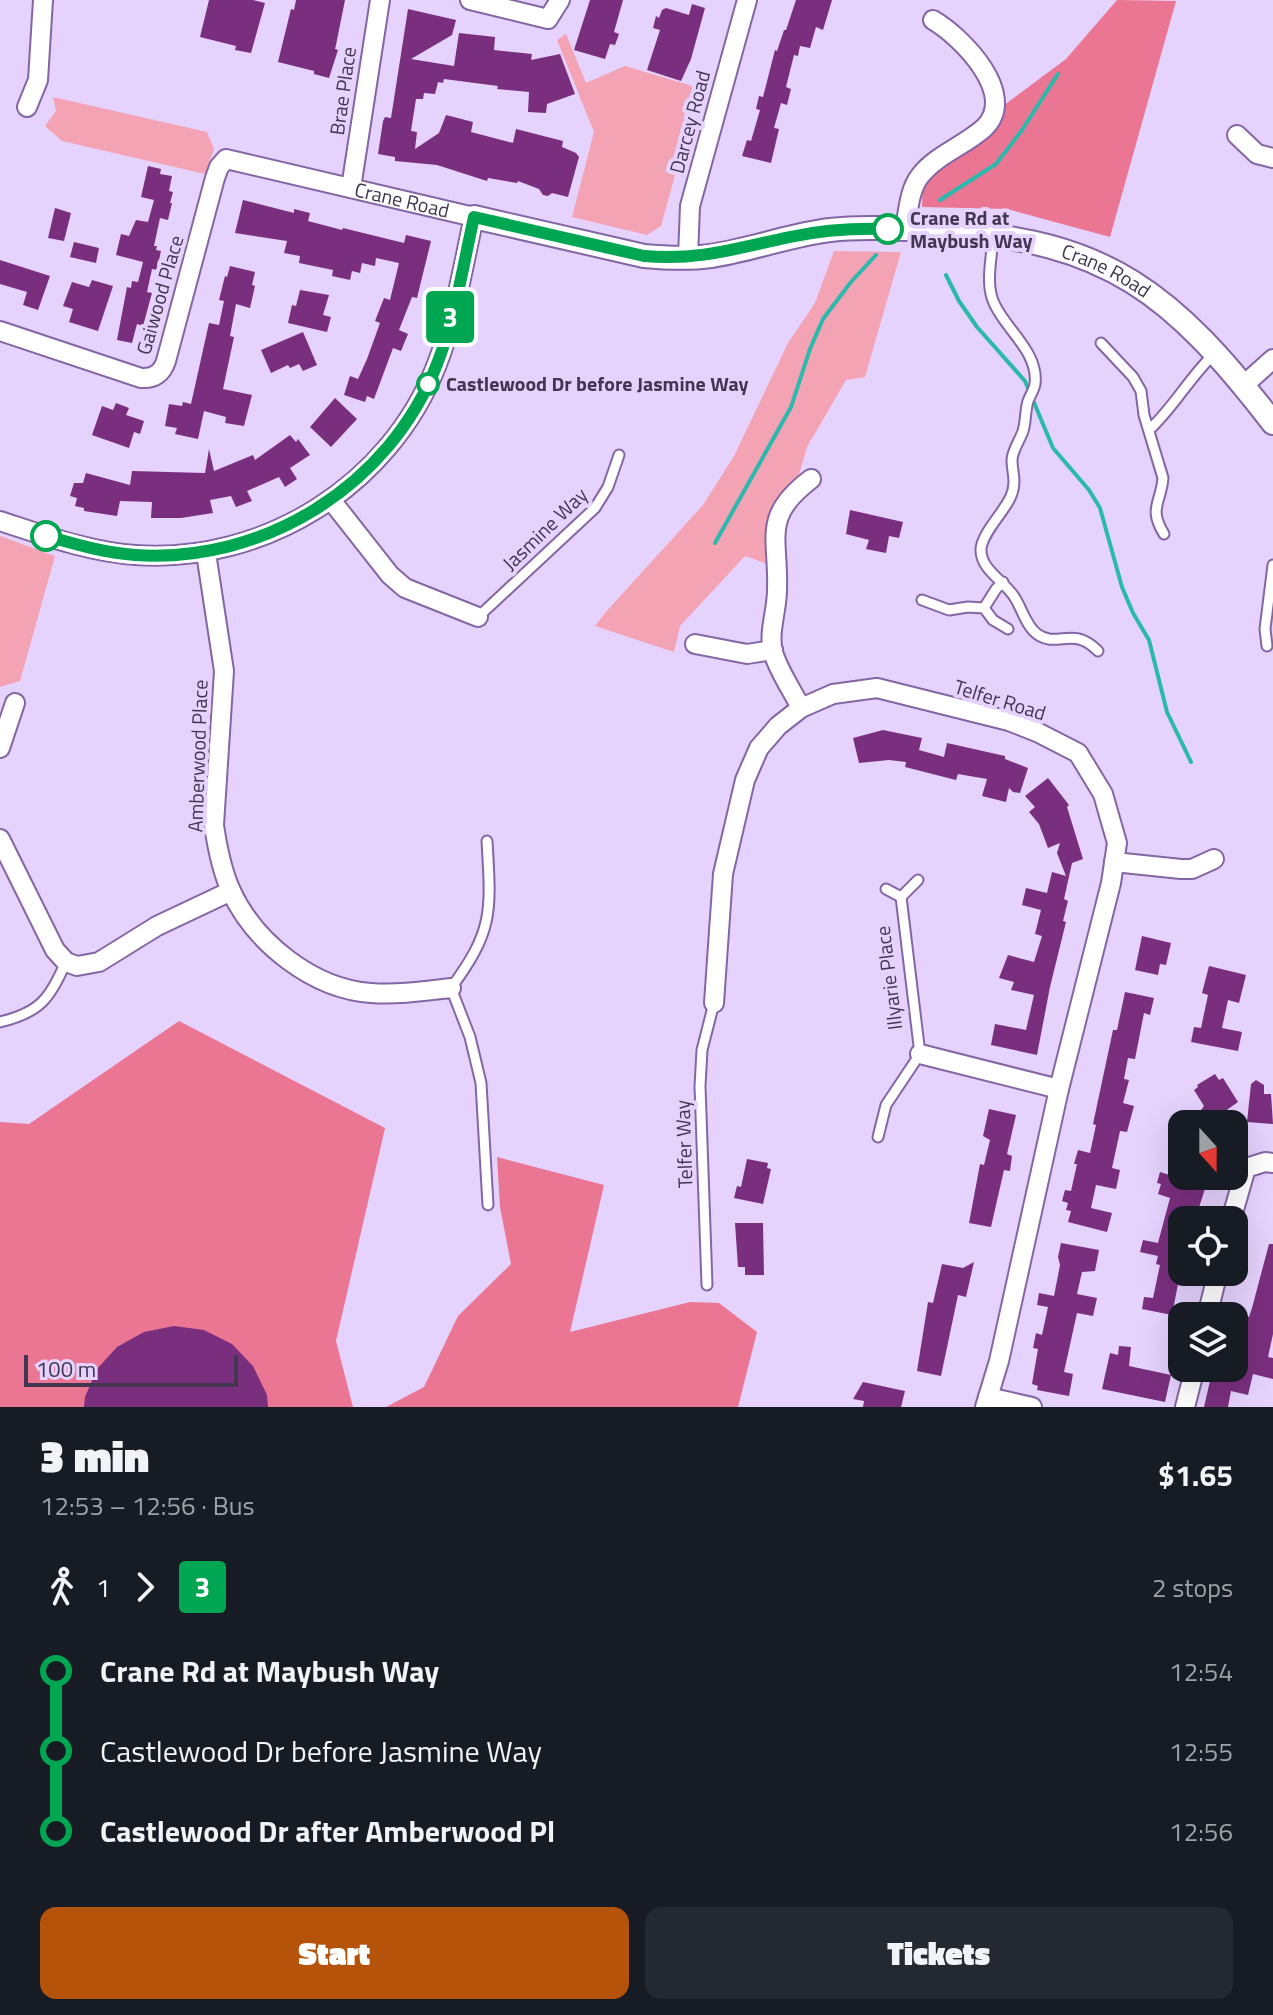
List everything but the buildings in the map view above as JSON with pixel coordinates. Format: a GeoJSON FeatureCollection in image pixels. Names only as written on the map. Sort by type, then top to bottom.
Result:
{"type":"FeatureCollection","features":[{"type":"Feature","properties":{"kind":"street"},"geometry":{"type":"LineString","coordinates":[[27,107],[38,80],[43,0]]}},
{"type":"Feature","properties":{"kind":"street","name":"Brae Place"},"geometry":{"type":"LineString","coordinates":[[351,188],[380,0]]}},
{"type":"Feature","properties":{"kind":"street"},"geometry":{"type":"LineString","coordinates":[[470,0],[548,19],[560,0]]}},
{"type":"Feature","properties":{"kind":"street","name":"Darcey Road"},"geometry":{"type":"LineString","coordinates":[[688,257],[690,206],[747,0]]}},
{"type":"Feature","properties":{"kind":"street"},"geometry":{"type":"LineString","coordinates":[[905,229],[918,177],[982,130],[991,119],[993,105],[993,91],[985,71],[960,40],[933,20]]}},
{"type":"Feature","properties":{"kind":"street"},"geometry":{"type":"LineString","coordinates":[[1237,135],[1257,154],[1273,158]]}},
{"type":"Feature","properties":{"kind":"street","name":"Crane Road"},"geometry":{"type":"LineString","coordinates":[[224,160],[231,159],[644,256],[710,256],[832,230],[905,229],[994,235],[1073,254],[1118,271],[1157,296],[1216,352],[1273,423]]}},
{"type":"Feature","properties":{"kind":"street","name":"Gaiwood Place"},"geometry":{"type":"LineString","coordinates":[[0,331],[141,378],[147,379],[160,373],[166,361],[215,178],[224,160]]}},
{"type":"Feature","properties":{"kind":"street"},"geometry":{"type":"LineString","coordinates":[[0,521],[102,551],[135,555],[206,553],[274,532],[331,500],[381,454],[421,398],[446,335],[474,217]]}},
{"type":"Feature","properties":{"kind":"street"},"geometry":{"type":"LineString","coordinates":[[1244,385],[1273,359]]}},
{"type":"Feature","properties":{"kind":"street"},"geometry":{"type":"LineString","coordinates":[[801,708],[773,650],[771,632],[777,592],[775,533],[780,512],[791,494],[811,479]]}},
{"type":"Feature","properties":{"kind":"street"},"geometry":{"type":"LineString","coordinates":[[331,500],[390,575],[405,588],[478,617]]}},
{"type":"Feature","properties":{"kind":"street","name":"Amberwood Place"},"geometry":{"type":"LineString","coordinates":[[206,553],[224,671],[214,825],[231,891],[254,926],[274,947],[319,979],[369,993],[398,994],[451,988]]}},
{"type":"Feature","properties":{"kind":"street"},"geometry":{"type":"LineString","coordinates":[[695,644],[747,654],[773,650]]}},
{"type":"Feature","properties":{"kind":"street","name":"Telfer Road"},"geometry":{"type":"LineString","coordinates":[[714,1003],[723,874],[745,780],[759,748],[778,726],[801,708],[833,694],[877,688],[1009,721],[1078,753],[1103,794],[1117,843],[1006,1330],[986,1402],[1032,1407]]}},
{"type":"Feature","properties":{"kind":"street"},"geometry":{"type":"LineString","coordinates":[[0,748],[15,703]]}},
{"type":"Feature","properties":{"kind":"street"},"geometry":{"type":"LineString","coordinates":[[0,839],[55,950],[66,962],[77,966],[99,962],[157,926],[231,891]]}},
{"type":"Feature","properties":{"kind":"street"},"geometry":{"type":"LineString","coordinates":[[1114,862],[1192,869],[1214,859]]}},
{"type":"Feature","properties":{"kind":"street","name":"Illyarie Place"},"geometry":{"type":"LineString","coordinates":[[920,1054],[1059,1089]]}},
{"type":"Feature","properties":{"kind":"street"},"geometry":{"type":"LineString","coordinates":[[1235,1206],[1246,1168],[1265,1162],[1273,1163]]}},
{"type":"Feature","properties":{"kind":"street"},"geometry":{"type":"LineString","coordinates":[[1185,1407],[1191,1382]]}},
{"type":"Feature","properties":{"kind":"lane"},"geometry":{"type":"LineString","coordinates":[[994,235],[990,288],[993,303],[1027,353],[1035,384],[1028,401],[1023,431],[1012,458],[1015,472],[1012,495],[981,549],[987,568],[1003,582],[1039,635],[1057,640],[1069,636],[1087,640],[1098,651]]}},
{"type":"Feature","properties":{"kind":"lane"},"geometry":{"type":"LineString","coordinates":[[1101,343],[1133,377],[1141,391],[1163,478],[1154,505],[1158,524],[1164,534]]}},
{"type":"Feature","properties":{"kind":"lane"},"geometry":{"type":"LineString","coordinates":[[1149,430],[1168,413],[1196,372],[1216,352]]}},
{"type":"Feature","properties":{"kind":"lane","name":"Jasmine Way"},"geometry":{"type":"LineString","coordinates":[[478,617],[595,508],[608,487],[619,455]]}},
{"type":"Feature","properties":{"kind":"lane"},"geometry":{"type":"LineString","coordinates":[[1267,646],[1265,629],[1273,565]]}},
{"type":"Feature","properties":{"kind":"lane"},"geometry":{"type":"LineString","coordinates":[[984,608],[1003,582]]}},
{"type":"Feature","properties":{"kind":"lane"},"geometry":{"type":"LineString","coordinates":[[922,600],[949,610],[984,608],[993,620],[1008,629]]}},
{"type":"Feature","properties":{"kind":"lane"},"geometry":{"type":"LineString","coordinates":[[487,841],[489,897],[486,929],[477,951],[451,988],[470,1037],[481,1083],[488,1205]]}},
{"type":"Feature","properties":{"kind":"lane","name":"Illyarie Place"},"geometry":{"type":"LineString","coordinates":[[901,897],[918,880]]}},
{"type":"Feature","properties":{"kind":"lane","name":"Illyarie Place"},"geometry":{"type":"LineString","coordinates":[[886,889],[901,897]]}},
{"type":"Feature","properties":{"kind":"lane","name":"Illyarie Place"},"geometry":{"type":"LineString","coordinates":[[878,1137],[886,1105],[920,1054],[901,897]]}},
{"type":"Feature","properties":{"kind":"lane"},"geometry":{"type":"LineString","coordinates":[[0,1022],[18,1018],[43,1003],[66,962]]}},
{"type":"Feature","properties":{"kind":"lane","name":"Telfer Way"},"geometry":{"type":"LineString","coordinates":[[707,1285],[700,1086],[702,1050],[714,1003]]}},
{"type":"Feature","properties":{"kind":"shaded area"},"geometry":{"type":"Polygon","coordinates":[[[1117,0],[1176,1],[1110,237],[1007,209],[922,207],[923,180],[999,109],[1066,59],[1117,0]]]}},
{"type":"Feature","properties":{"kind":"shaded area"},"geometry":{"type":"Polygon","coordinates":[[[566,34],[586,83],[625,66],[699,88],[661,226],[647,235],[572,217],[594,132],[557,40],[566,34]]]}},
{"type":"Feature","properties":{"kind":"shaded area"},"geometry":{"type":"Polygon","coordinates":[[[53,97],[207,132],[214,149],[205,174],[62,141],[45,126],[56,111],[53,97]]]}},
{"type":"Feature","properties":{"kind":"shaded area"},"geometry":{"type":"Polygon","coordinates":[[[834,251],[901,252],[865,377],[846,380],[807,447],[799,475],[778,499],[767,520],[770,565],[745,556],[680,626],[674,652],[595,626],[703,505],[734,456],[788,343],[815,303],[834,251]]]}},
{"type":"Feature","properties":{"kind":"shaded area"},"geometry":{"type":"Polygon","coordinates":[[[0,536],[55,556],[20,681],[0,687],[0,536]]]}},
{"type":"Feature","properties":{"kind":"shaded area"},"geometry":{"type":"Polygon","coordinates":[[[179,1021],[385,1128],[336,1341],[353,1407],[0,1407],[0,1122],[29,1124],[179,1021]]]}},
{"type":"Feature","properties":{"kind":"shaded area"},"geometry":{"type":"Polygon","coordinates":[[[497,1157],[604,1185],[570,1332],[690,1302],[719,1303],[757,1332],[738,1407],[386,1407],[424,1387],[458,1316],[511,1264],[500,1207],[497,1157]]]}},
{"type":"Feature","properties":{"kind":"waterway"},"geometry":{"type":"LineString","coordinates":[[940,200],[996,164],[1058,74]]}},
{"type":"Feature","properties":{"kind":"waterway"},"geometry":{"type":"LineString","coordinates":[[715,543],[791,407],[823,319],[876,255]]}},
{"type":"Feature","properties":{"kind":"waterway"},"geometry":{"type":"LineString","coordinates":[[946,275],[977,327],[1025,381],[1053,448],[1089,490],[1100,508],[1122,587],[1149,640],[1167,712],[1191,762]]}},
{"type":"Feature","properties":{"kind":"bus line","name":"3"},"geometry":{"type":"LineString","coordinates":[[46,536],[102,551],[135,555],[206,553],[274,532],[331,500],[381,454],[404,426],[421,398],[446,335],[474,217],[644,256],[667,258],[710,256],[832,230],[888,229]]}},
{"type":"Feature","properties":{"kind":"place","name":"Crane Rd at Maybush Way"},"geometry":{"type":"Point","coordinates":[888,229]}},
{"type":"Feature","properties":{"kind":"place","name":"Castlewood Dr before Jasmine Way"},"geometry":{"type":"Point","coordinates":[428,384]}}]}
